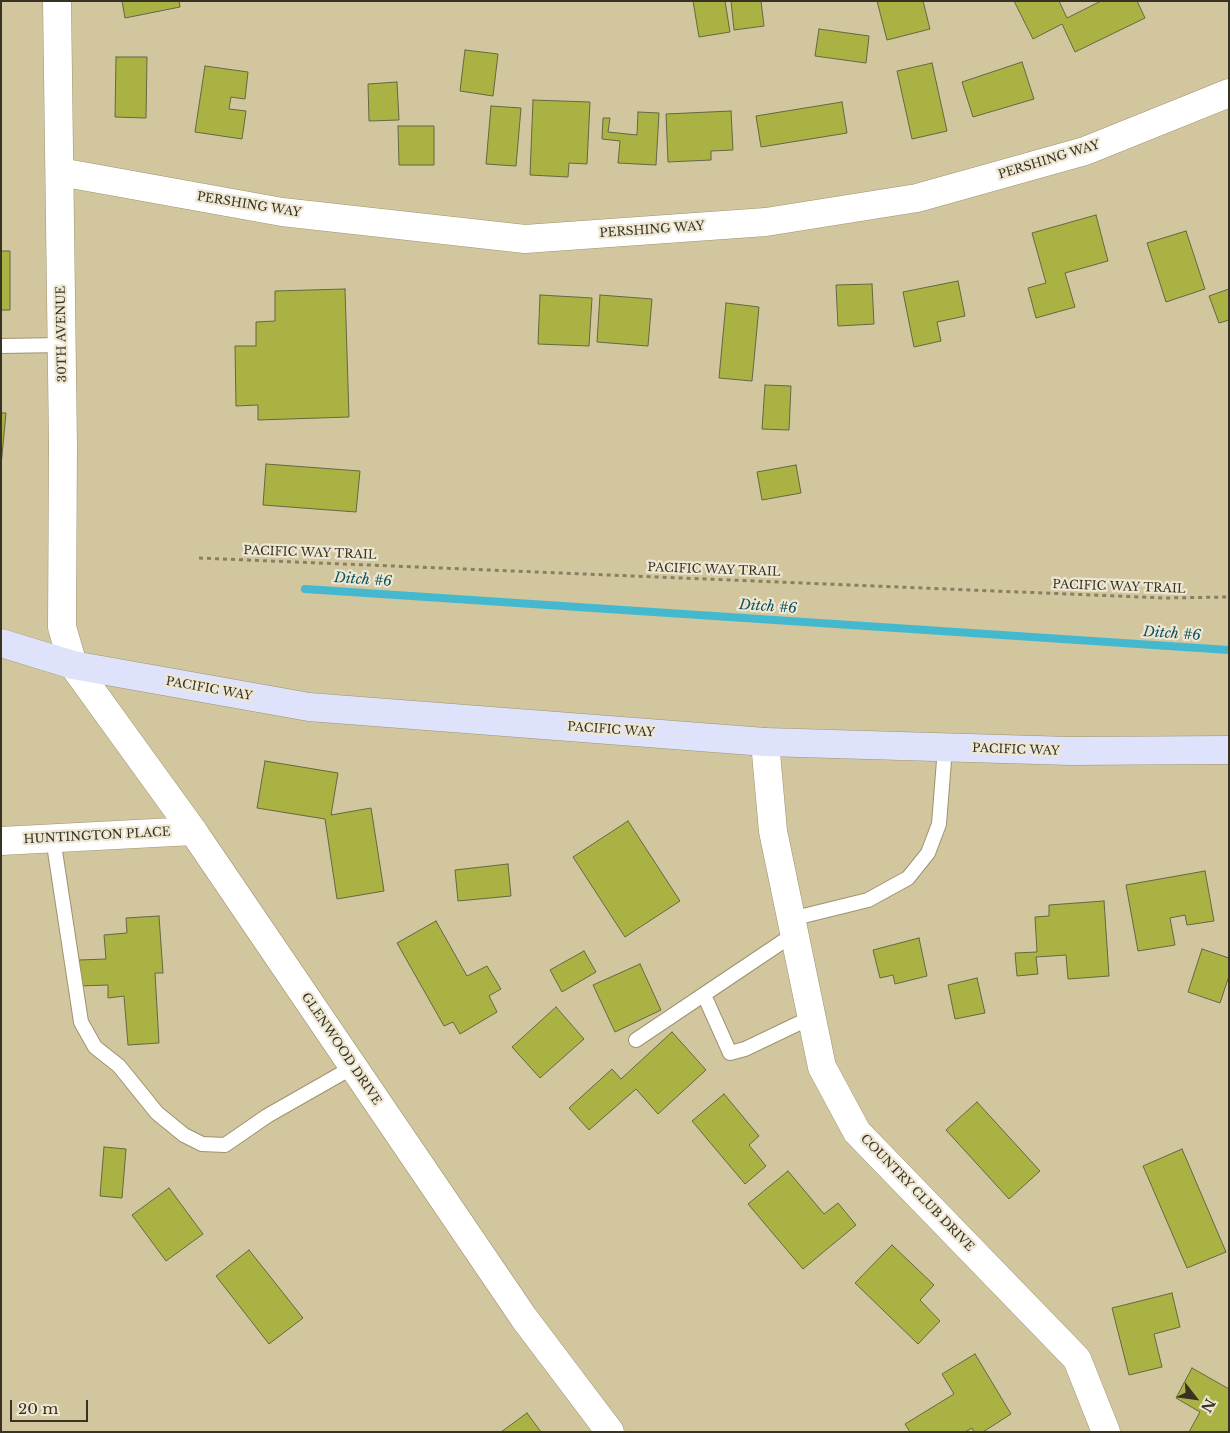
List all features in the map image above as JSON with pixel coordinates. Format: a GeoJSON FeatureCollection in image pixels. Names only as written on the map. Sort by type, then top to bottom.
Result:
{"type":"FeatureCollection","features":[{"type":"Feature","properties":{"kind":"main road","name":"PACIFIC WAY"},"geometry":{"type":"LineString","coordinates":[[1,643],[73,665],[309,707],[765,742],[1070,751],[1229,750]]}},
{"type":"Feature","properties":{"kind":"street","name":"30TH AVENUE"},"geometry":{"type":"LineString","coordinates":[[57,1],[62,345],[62,627],[73,665]]}},
{"type":"Feature","properties":{"kind":"street","name":"PERSHING WAY"},"geometry":{"type":"LineString","coordinates":[[60,172],[282,212],[534,238],[766,222],[917,198],[1085,151],[1229,93]]}},
{"type":"Feature","properties":{"kind":"street","name":"GLENWOOD DRIVE"},"geometry":{"type":"LineString","coordinates":[[73,665],[193,831],[524,1318],[610,1432]]}},
{"type":"Feature","properties":{"kind":"street","name":"COUNTRY CLUB DRIVE"},"geometry":{"type":"LineString","coordinates":[[765,742],[773,831],[822,1067],[857,1132],[1077,1359],[1106,1432]]}},
{"type":"Feature","properties":{"kind":"street","name":"HUNTINGTON PLACE"},"geometry":{"type":"LineString","coordinates":[[1,841],[193,831]]}},
{"type":"Feature","properties":{"kind":"lane"},"geometry":{"type":"LineString","coordinates":[[1,346],[62,345]]}},
{"type":"Feature","properties":{"kind":"lane"},"geometry":{"type":"LineString","coordinates":[[636,1040],[704,995],[793,927],[868,900],[908,878],[928,853],[939,824],[945,748]]}},
{"type":"Feature","properties":{"kind":"lane"},"geometry":{"type":"LineString","coordinates":[[53,838],[80,1022],[94,1046],[119,1066],[152,1108],[184,1135],[202,1144],[224,1145],[267,1116],[353,1067]]}},
{"type":"Feature","properties":{"kind":"lane"},"geometry":{"type":"LineString","coordinates":[[704,995],[730,1053],[745,1049],[812,1017]]}},
{"type":"Feature","properties":{"kind":"path","name":"PACIFIC WAY TRAIL"},"geometry":{"type":"LineString","coordinates":[[199,558],[1164,598],[1229,597]]}},
{"type":"Feature","properties":{"kind":"building"},"geometry":{"type":"Polygon","coordinates":[[[122,1],[179,1],[180,7],[125,18],[122,1]]]}},
{"type":"Feature","properties":{"kind":"building"},"geometry":{"type":"Polygon","coordinates":[[[693,1],[725,1],[730,32],[699,37],[693,1]]]}},
{"type":"Feature","properties":{"kind":"building"},"geometry":{"type":"Polygon","coordinates":[[[731,1],[761,1],[764,26],[734,30],[731,1]]]}},
{"type":"Feature","properties":{"kind":"building"},"geometry":{"type":"Polygon","coordinates":[[[877,1],[923,1],[930,29],[887,40],[877,1]]]}},
{"type":"Feature","properties":{"kind":"building"},"geometry":{"type":"Polygon","coordinates":[[[1014,1],[1059,1],[1067,18],[1101,1],[1137,1],[1145,18],[1075,52],[1062,24],[1033,39],[1014,1]]]}},
{"type":"Feature","properties":{"kind":"building"},"geometry":{"type":"Polygon","coordinates":[[[819,29],[869,36],[866,63],[815,56],[819,29]]]}},
{"type":"Feature","properties":{"kind":"building"},"geometry":{"type":"Polygon","coordinates":[[[465,50],[498,54],[493,96],[460,91],[465,50]]]}},
{"type":"Feature","properties":{"kind":"building"},"geometry":{"type":"Polygon","coordinates":[[[116,57],[147,57],[146,118],[115,117],[116,57]]]}},
{"type":"Feature","properties":{"kind":"building"},"geometry":{"type":"Polygon","coordinates":[[[1022,62],[1034,99],[973,117],[962,82],[1022,62]]]}},
{"type":"Feature","properties":{"kind":"building"},"geometry":{"type":"Polygon","coordinates":[[[932,63],[947,131],[912,139],[897,71],[932,63]]]}},
{"type":"Feature","properties":{"kind":"building"},"geometry":{"type":"Polygon","coordinates":[[[205,66],[248,72],[245,99],[231,97],[229,109],[246,111],[242,139],[195,132],[205,66]]]}},
{"type":"Feature","properties":{"kind":"building"},"geometry":{"type":"Polygon","coordinates":[[[397,82],[399,120],[369,121],[368,84],[397,82]]]}},
{"type":"Feature","properties":{"kind":"building"},"geometry":{"type":"Polygon","coordinates":[[[533,100],[590,102],[587,164],[569,163],[568,177],[530,175],[533,100]]]}},
{"type":"Feature","properties":{"kind":"building"},"geometry":{"type":"Polygon","coordinates":[[[842,102],[847,133],[761,147],[756,116],[842,102]]]}},
{"type":"Feature","properties":{"kind":"building"},"geometry":{"type":"Polygon","coordinates":[[[491,106],[521,108],[516,166],[486,164],[491,106]]]}},
{"type":"Feature","properties":{"kind":"building"},"geometry":{"type":"Polygon","coordinates":[[[731,111],[733,150],[711,151],[711,160],[668,162],[666,114],[731,111]]]}},
{"type":"Feature","properties":{"kind":"building"},"geometry":{"type":"Polygon","coordinates":[[[638,112],[659,113],[656,165],[618,163],[620,141],[602,139],[603,118],[610,118],[608,132],[637,135],[638,112]]]}},
{"type":"Feature","properties":{"kind":"building"},"geometry":{"type":"Polygon","coordinates":[[[398,126],[434,126],[434,165],[399,165],[398,126]]]}},
{"type":"Feature","properties":{"kind":"building"},"geometry":{"type":"Polygon","coordinates":[[[1096,215],[1108,261],[1065,273],[1075,307],[1036,318],[1028,288],[1046,283],[1032,233],[1096,215]]]}},
{"type":"Feature","properties":{"kind":"building"},"geometry":{"type":"Polygon","coordinates":[[[1186,231],[1205,289],[1166,302],[1147,243],[1186,231]]]}},
{"type":"Feature","properties":{"kind":"building"},"geometry":{"type":"Polygon","coordinates":[[[1,251],[10,251],[10,310],[1,310],[1,251]]]}},
{"type":"Feature","properties":{"kind":"building"},"geometry":{"type":"Polygon","coordinates":[[[958,281],[965,316],[937,322],[941,341],[914,347],[903,292],[958,281]]]}},
{"type":"Feature","properties":{"kind":"building"},"geometry":{"type":"Polygon","coordinates":[[[872,284],[874,324],[838,326],[836,285],[872,284]]]}},
{"type":"Feature","properties":{"kind":"building"},"geometry":{"type":"Polygon","coordinates":[[[345,289],[349,417],[258,420],[258,405],[236,406],[235,346],[256,346],[256,322],[275,321],[275,291],[345,289]]]}},
{"type":"Feature","properties":{"kind":"building"},"geometry":{"type":"Polygon","coordinates":[[[1229,289],[1229,320],[1219,323],[1209,296],[1229,289]]]}},
{"type":"Feature","properties":{"kind":"building"},"geometry":{"type":"Polygon","coordinates":[[[540,295],[592,298],[589,346],[538,344],[540,295]]]}},
{"type":"Feature","properties":{"kind":"building"},"geometry":{"type":"Polygon","coordinates":[[[600,295],[652,299],[648,346],[597,342],[600,295]]]}},
{"type":"Feature","properties":{"kind":"building"},"geometry":{"type":"Polygon","coordinates":[[[726,303],[759,307],[752,381],[719,378],[726,303]]]}},
{"type":"Feature","properties":{"kind":"building"},"geometry":{"type":"Polygon","coordinates":[[[765,385],[791,386],[789,430],[762,429],[765,385]]]}},
{"type":"Feature","properties":{"kind":"building"},"geometry":{"type":"Polygon","coordinates":[[[1,413],[6,413],[1,466],[1,413]]]}},
{"type":"Feature","properties":{"kind":"building"},"geometry":{"type":"Polygon","coordinates":[[[266,464],[360,471],[356,512],[263,505],[266,464]]]}},
{"type":"Feature","properties":{"kind":"building"},"geometry":{"type":"Polygon","coordinates":[[[796,465],[801,493],[762,500],[757,472],[796,465]]]}},
{"type":"Feature","properties":{"kind":"building"},"geometry":{"type":"Polygon","coordinates":[[[265,761],[338,773],[331,815],[371,808],[384,891],[337,899],[325,819],[257,808],[265,761]]]}},
{"type":"Feature","properties":{"kind":"building"},"geometry":{"type":"Polygon","coordinates":[[[628,821],[680,901],[625,937],[573,857],[628,821]]]}},
{"type":"Feature","properties":{"kind":"building"},"geometry":{"type":"Polygon","coordinates":[[[508,864],[511,896],[458,901],[455,870],[508,864]]]}},
{"type":"Feature","properties":{"kind":"building"},"geometry":{"type":"Polygon","coordinates":[[[1205,871],[1214,921],[1187,925],[1185,915],[1170,918],[1175,945],[1138,951],[1126,885],[1205,871]]]}},
{"type":"Feature","properties":{"kind":"building"},"geometry":{"type":"Polygon","coordinates":[[[1104,901],[1109,976],[1068,979],[1066,955],[1036,957],[1038,974],[1017,976],[1015,953],[1037,952],[1035,917],[1049,916],[1049,905],[1104,901]]]}},
{"type":"Feature","properties":{"kind":"building"},"geometry":{"type":"Polygon","coordinates":[[[159,916],[163,973],[155,973],[159,1043],[128,1045],[124,996],[108,998],[108,985],[80,986],[79,960],[106,959],[104,935],[127,933],[126,918],[159,916]]]}},
{"type":"Feature","properties":{"kind":"building"},"geometry":{"type":"Polygon","coordinates":[[[436,921],[467,976],[487,966],[501,989],[489,996],[497,1012],[460,1034],[453,1022],[444,1026],[397,943],[436,921]]]}},
{"type":"Feature","properties":{"kind":"building"},"geometry":{"type":"Polygon","coordinates":[[[919,938],[927,976],[895,984],[893,975],[880,978],[873,950],[919,938]]]}},
{"type":"Feature","properties":{"kind":"building"},"geometry":{"type":"Polygon","coordinates":[[[1202,949],[1229,958],[1229,976],[1220,1003],[1188,992],[1202,949]]]}},
{"type":"Feature","properties":{"kind":"building"},"geometry":{"type":"Polygon","coordinates":[[[584,951],[596,972],[562,992],[550,970],[584,951]]]}},
{"type":"Feature","properties":{"kind":"building"},"geometry":{"type":"Polygon","coordinates":[[[640,964],[661,1010],[615,1032],[593,985],[640,964]]]}},
{"type":"Feature","properties":{"kind":"building"},"geometry":{"type":"Polygon","coordinates":[[[977,978],[985,1013],[955,1019],[948,985],[977,978]]]}},
{"type":"Feature","properties":{"kind":"building"},"geometry":{"type":"Polygon","coordinates":[[[556,1007],[584,1039],[540,1078],[512,1047],[556,1007]]]}},
{"type":"Feature","properties":{"kind":"building"},"geometry":{"type":"Polygon","coordinates":[[[672,1032],[706,1070],[658,1114],[636,1089],[589,1130],[569,1108],[612,1069],[621,1079],[672,1032]]]}},
{"type":"Feature","properties":{"kind":"building"},"geometry":{"type":"Polygon","coordinates":[[[724,1094],[759,1136],[749,1145],[766,1166],[745,1184],[692,1121],[724,1094]]]}},
{"type":"Feature","properties":{"kind":"building"},"geometry":{"type":"Polygon","coordinates":[[[977,1102],[1040,1171],[1009,1199],[946,1130],[977,1102]]]}},
{"type":"Feature","properties":{"kind":"building"},"geometry":{"type":"Polygon","coordinates":[[[104,1147],[126,1149],[122,1198],[100,1196],[104,1147]]]}},
{"type":"Feature","properties":{"kind":"building"},"geometry":{"type":"Polygon","coordinates":[[[1182,1149],[1226,1252],[1187,1268],[1143,1166],[1182,1149]]]}},
{"type":"Feature","properties":{"kind":"building"},"geometry":{"type":"Polygon","coordinates":[[[788,1171],[824,1214],[838,1203],[856,1225],[803,1269],[748,1204],[788,1171]]]}},
{"type":"Feature","properties":{"kind":"building"},"geometry":{"type":"Polygon","coordinates":[[[169,1188],[203,1234],[166,1261],[132,1215],[169,1188]]]}},
{"type":"Feature","properties":{"kind":"building"},"geometry":{"type":"Polygon","coordinates":[[[892,1245],[934,1285],[920,1300],[940,1321],[918,1344],[855,1283],[892,1245]]]}},
{"type":"Feature","properties":{"kind":"building"},"geometry":{"type":"Polygon","coordinates":[[[249,1250],[303,1318],[269,1344],[216,1276],[249,1250]]]}},
{"type":"Feature","properties":{"kind":"building"},"geometry":{"type":"Polygon","coordinates":[[[1172,1293],[1180,1327],[1154,1334],[1162,1367],[1129,1375],[1112,1308],[1172,1293]]]}},
{"type":"Feature","properties":{"kind":"building"},"geometry":{"type":"Polygon","coordinates":[[[975,1354],[1011,1414],[983,1432],[974,1432],[972,1428],[965,1432],[910,1432],[905,1424],[954,1394],[942,1374],[975,1354]]]}},
{"type":"Feature","properties":{"kind":"building"},"geometry":{"type":"Polygon","coordinates":[[[1192,1368],[1229,1389],[1229,1432],[1189,1432],[1200,1412],[1176,1398],[1192,1368]]]}},
{"type":"Feature","properties":{"kind":"building"},"geometry":{"type":"Polygon","coordinates":[[[527,1413],[541,1432],[501,1432],[527,1413]]]}},
{"type":"Feature","properties":{"kind":"waterway","name":"Ditch #6"},"geometry":{"type":"LineString","coordinates":[[305,589],[1229,650]]}}]}
